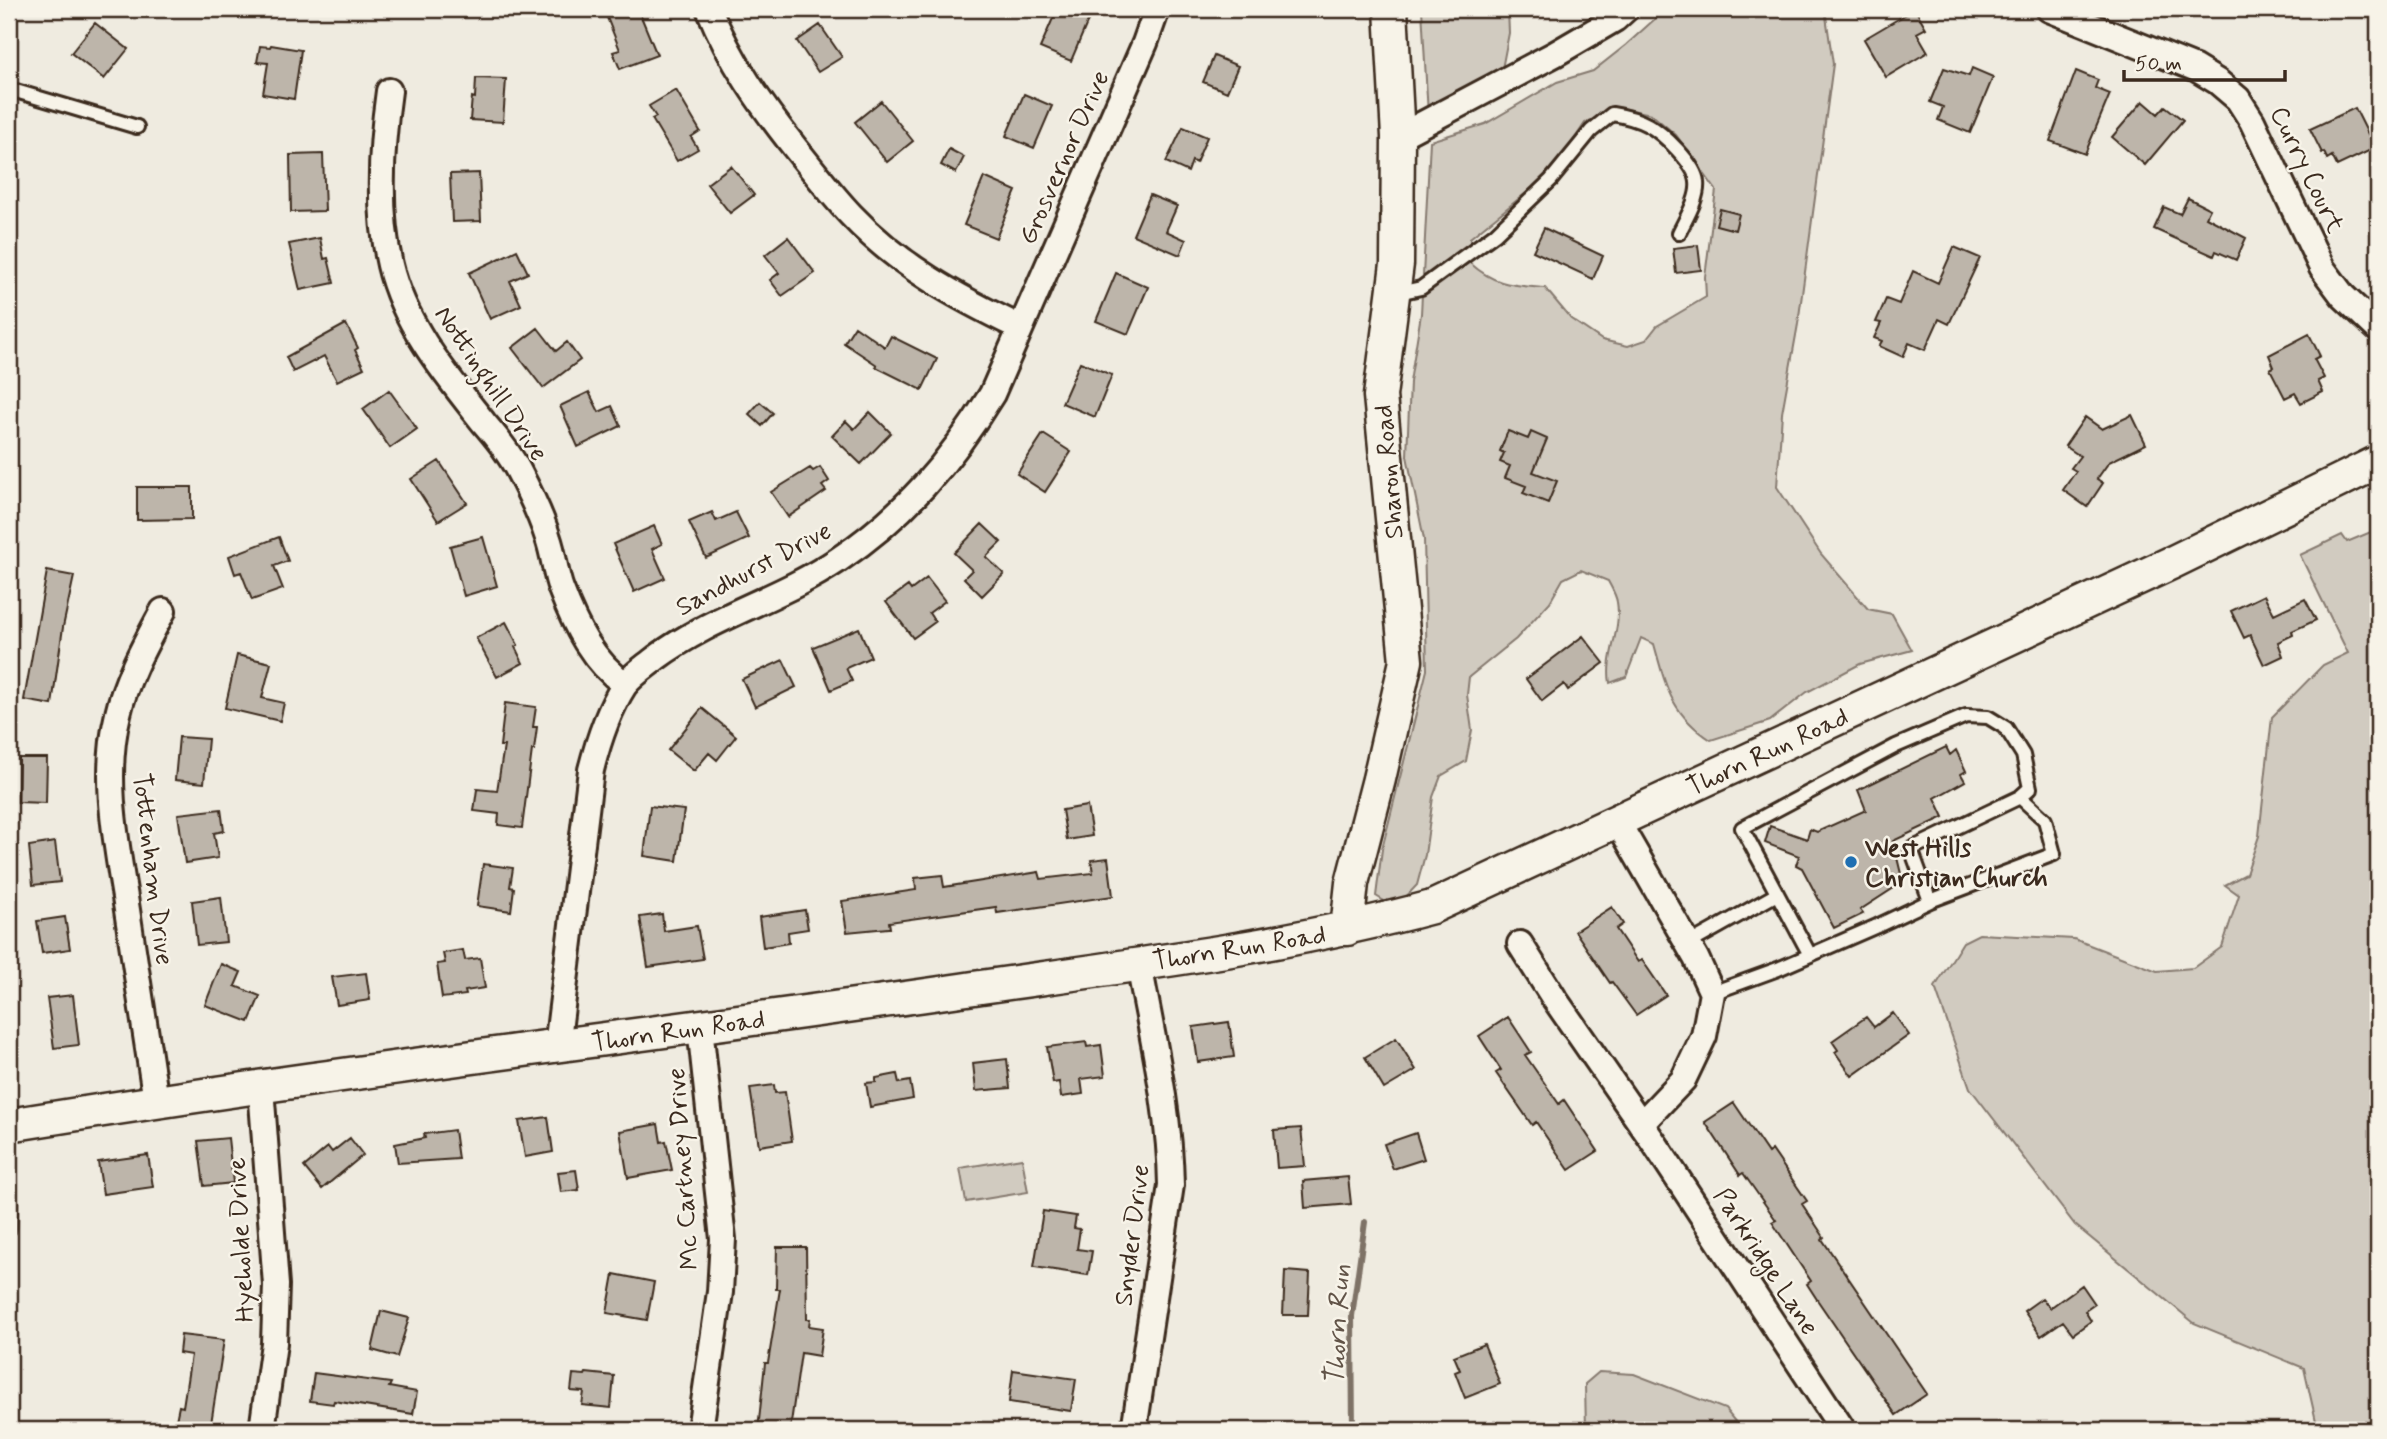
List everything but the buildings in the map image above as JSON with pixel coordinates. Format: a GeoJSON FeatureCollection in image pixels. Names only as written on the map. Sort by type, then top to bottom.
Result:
{"type":"FeatureCollection","features":[{"type":"Feature","properties":{"kind":"street"},"geometry":{"type":"LineString","coordinates":[[709,9],[740,72],[756,96],[852,216],[876,239],[924,275],[967,302],[1019,327]]}},
{"type":"Feature","properties":{"kind":"street","name":"Grosvernor Drive"},"geometry":{"type":"LineString","coordinates":[[1019,327],[1146,43],[1157,9]]}},
{"type":"Feature","properties":{"kind":"street","name":"Sharon Road"},"geometry":{"type":"LineString","coordinates":[[1348,929],[1352,883],[1406,661],[1380,396],[1397,264],[1398,137],[1391,9]]}},
{"type":"Feature","properties":{"kind":"street"},"geometry":{"type":"LineString","coordinates":[[1398,137],[1555,54],[1615,19],[1626,9]]}},
{"type":"Feature","properties":{"kind":"street","name":"Curry Court"},"geometry":{"type":"LineString","coordinates":[[2049,9],[2195,68],[2238,99],[2252,121],[2322,268],[2343,296],[2378,329]]}},
{"type":"Feature","properties":{"kind":"street","name":"Nottinghill Drive"},"geometry":{"type":"LineString","coordinates":[[389,91],[383,153],[383,210],[390,264],[398,289],[419,334],[502,444],[518,471],[548,537],[561,589],[586,643],[610,674],[625,684]]}},
{"type":"Feature","properties":{"kind":"street","name":"Sandhurst Drive"},"geometry":{"type":"LineString","coordinates":[[557,1047],[591,770],[597,746],[625,684],[685,637],[789,588],[839,560],[904,508],[962,442],[992,394],[1019,327]]}},
{"type":"Feature","properties":{"kind":"street","name":"Thorn Run Road"},"geometry":{"type":"LineString","coordinates":[[9,1125],[156,1101],[1139,964],[1348,929],[1432,907],[2171,562],[2378,461]]}},
{"type":"Feature","properties":{"kind":"street","name":"Tottenham Drive"},"geometry":{"type":"LineString","coordinates":[[156,1101],[110,779],[118,712],[135,666],[163,611]]}},
{"type":"Feature","properties":{"kind":"street"},"geometry":{"type":"LineString","coordinates":[[1617,821],[1688,944],[1712,993],[1704,1036],[1683,1080],[1641,1124]]}},
{"type":"Feature","properties":{"kind":"street","name":"Parkridge Lane"},"geometry":{"type":"LineString","coordinates":[[1520,944],[1843,1430]]}},
{"type":"Feature","properties":{"kind":"street","name":"Snyder Drive"},"geometry":{"type":"LineString","coordinates":[[1133,1430],[1171,1185],[1171,1162],[1160,1085],[1139,964]]}},
{"type":"Feature","properties":{"kind":"street","name":"Mc Cartney Drive"},"geometry":{"type":"LineString","coordinates":[[700,1027],[723,1239],[720,1292],[700,1430]]}},
{"type":"Feature","properties":{"kind":"street","name":"Hyeholde Drive"},"geometry":{"type":"LineString","coordinates":[[261,1088],[276,1296],[274,1343],[262,1430]]}},
{"type":"Feature","properties":{"kind":"lane"},"geometry":{"type":"LineString","coordinates":[[9,89],[137,127]]}},
{"type":"Feature","properties":{"kind":"lane"},"geometry":{"type":"LineString","coordinates":[[1394,294],[1421,288],[1495,234],[1551,180],[1591,131],[1612,114],[1626,116],[1650,126],[1690,164],[1698,180],[1696,195],[1679,233]]}},
{"type":"Feature","properties":{"kind":"lane"},"geometry":{"type":"LineString","coordinates":[[1810,955],[1742,828],[1896,746],[1966,716],[1988,718],[2006,728],[2023,755],[2030,788],[2020,797],[1911,849],[1930,901]]}},
{"type":"Feature","properties":{"kind":"lane"},"geometry":{"type":"LineString","coordinates":[[1712,993],[1810,955],[1930,901],[2054,854],[2045,820],[2020,797]]}},
{"type":"Feature","properties":{"kind":"lane"},"geometry":{"type":"LineString","coordinates":[[1688,944],[1777,894]]}},
{"type":"Feature","properties":{"kind":"lane"},"geometry":{"type":"LineString","coordinates":[[9,1229],[10,1203]]}},
{"type":"Feature","properties":{"kind":"shaded area"},"geometry":{"type":"Polygon","coordinates":[[[1422,9],[1508,9],[1509,33],[1502,69],[1428,115],[1422,9]]]}},
{"type":"Feature","properties":{"kind":"shaded area"},"geometry":{"type":"Polygon","coordinates":[[[1666,9],[1825,9],[1833,64],[1798,324],[1782,413],[1777,487],[1821,554],[1868,609],[1892,614],[1912,650],[1860,664],[1807,692],[1770,721],[1711,740],[1679,710],[1667,686],[1654,644],[1641,638],[1626,677],[1610,683],[1610,663],[1618,612],[1616,599],[1608,581],[1581,570],[1563,579],[1550,602],[1516,639],[1469,677],[1467,695],[1472,730],[1466,761],[1441,776],[1433,797],[1425,855],[1417,885],[1404,899],[1389,904],[1376,896],[1382,849],[1427,670],[1424,539],[1407,456],[1410,382],[1421,314],[1430,141],[1485,124],[1557,82],[1593,71],[1666,9]],[[1617,107],[1585,123],[1565,153],[1537,184],[1470,238],[1470,263],[1496,280],[1545,288],[1571,319],[1602,340],[1628,346],[1646,340],[1657,326],[1706,297],[1705,277],[1716,190],[1676,135],[1651,114],[1617,107]]]}},
{"type":"Feature","properties":{"kind":"shaded area"},"geometry":{"type":"Polygon","coordinates":[[[2378,529],[2378,1430],[2318,1430],[2304,1368],[2194,1323],[2075,1225],[1970,1088],[1935,987],[1963,942],[1979,934],[2074,939],[2157,971],[2193,968],[2222,947],[2239,895],[2225,885],[2246,874],[2259,836],[2272,717],[2323,665],[2348,653],[2300,555],[2342,535],[2347,542],[2378,529]]]}},
{"type":"Feature","properties":{"kind":"shaded area"},"geometry":{"type":"Polygon","coordinates":[[[1022,1158],[1028,1192],[966,1202],[960,1168],[1022,1158]]]}},
{"type":"Feature","properties":{"kind":"shaded area"},"geometry":{"type":"Polygon","coordinates":[[[1599,1372],[1634,1374],[1725,1409],[1742,1430],[1586,1430],[1585,1384],[1599,1372]]]}},
{"type":"Feature","properties":{"kind":"waterway","name":"Thorn Run"},"geometry":{"type":"LineString","coordinates":[[1353,1430],[1352,1316],[1365,1222]]}},
{"type":"Feature","properties":{"kind":"place","name":"West Hills Christian Church"},"geometry":{"type":"Point","coordinates":[1851,862]}}]}
